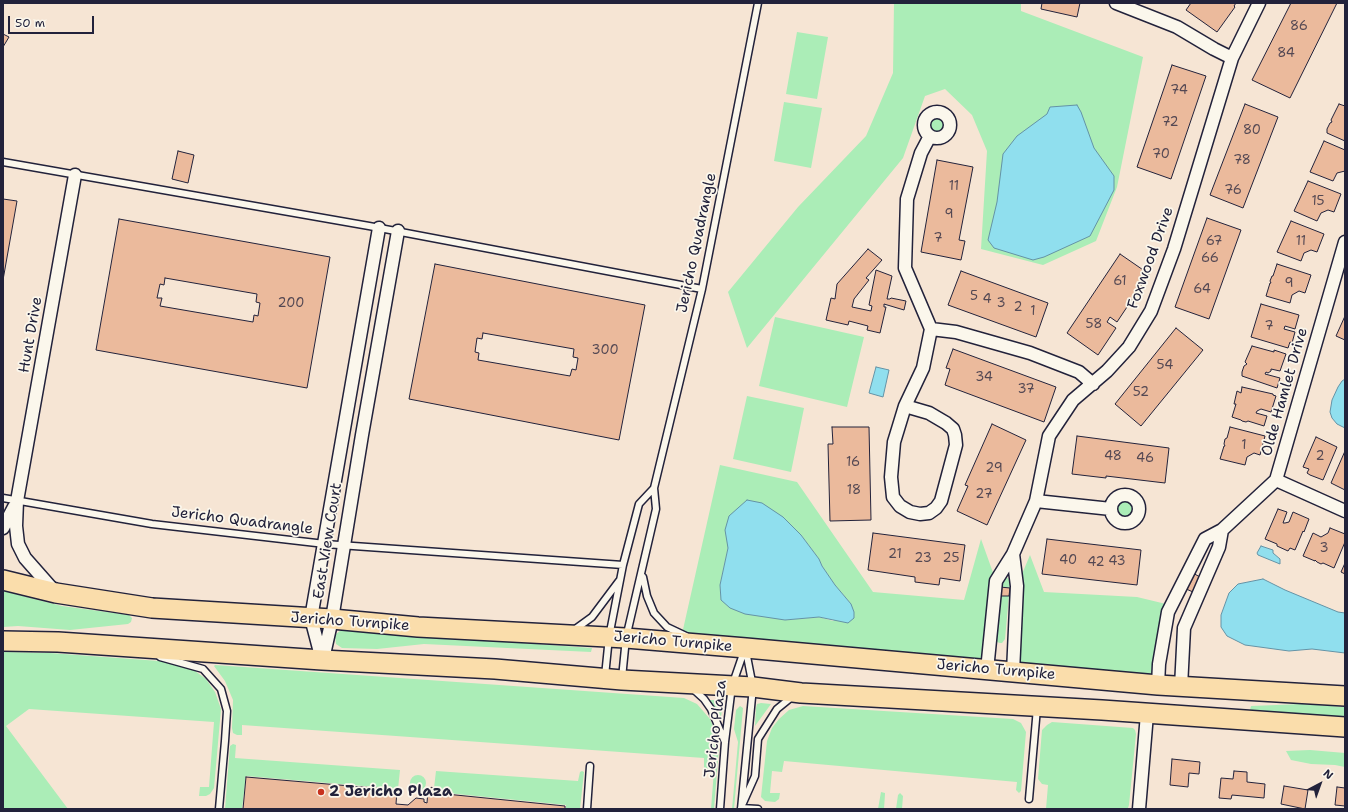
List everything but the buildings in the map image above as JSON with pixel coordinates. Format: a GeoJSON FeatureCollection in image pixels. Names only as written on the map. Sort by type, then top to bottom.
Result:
{"type":"FeatureCollection","features":[{"type":"Feature","properties":{"kind":"main road","name":"Jericho Turnpike"},"geometry":{"type":"LineString","coordinates":[[3,580],[56,593],[152,608],[332,619],[418,627],[704,644],[1158,686],[1181,686],[1345,696]]}},
{"type":"Feature","properties":{"kind":"main road"},"geometry":{"type":"LineString","coordinates":[[3,641],[58,642],[322,660],[495,669],[613,679],[753,687],[801,692],[1102,710],[1345,727]]}},
{"type":"Feature","properties":{"kind":"street"},"geometry":{"type":"LineString","coordinates":[[1116,3],[1177,27],[1232,58]]}},
{"type":"Feature","properties":{"kind":"street","name":"Foxwood Drive"},"geometry":{"type":"LineString","coordinates":[[987,670],[996,582],[1013,554],[1036,501],[1049,436],[1073,400],[1094,384],[1129,347],[1151,311],[1174,248],[1232,58],[1259,3]]}},
{"type":"Feature","properties":{"kind":"street"},"geometry":{"type":"LineString","coordinates":[[905,406],[929,413],[946,423],[953,429],[955,435],[956,445],[941,501],[936,508],[929,513],[920,514],[910,512],[900,506],[894,497],[891,477],[894,442],[905,406],[923,368],[931,328],[905,268],[907,199],[920,153],[930,136]]}},
{"type":"Feature","properties":{"kind":"street","name":"Hunt Drive"},"geometry":{"type":"LineString","coordinates":[[56,593],[25,558],[18,544],[16,526],[17,501],[75,175]]}},
{"type":"Feature","properties":{"kind":"street","name":"East View Court"},"geometry":{"type":"LineString","coordinates":[[322,660],[311,618],[379,228]]}},
{"type":"Feature","properties":{"kind":"street","name":"East View Court"},"geometry":{"type":"LineString","coordinates":[[322,660],[332,619],[398,231]]}},
{"type":"Feature","properties":{"kind":"street","name":"Olde Hamlet Drive"},"geometry":{"type":"LineString","coordinates":[[1158,686],[1168,612],[1205,539],[1222,530],[1276,480],[1340,279],[1345,242]]}},
{"type":"Feature","properties":{"kind":"street"},"geometry":{"type":"LineString","coordinates":[[931,328],[956,332],[1030,353],[1079,372],[1094,384]]}},
{"type":"Feature","properties":{"kind":"street"},"geometry":{"type":"LineString","coordinates":[[1276,480],[1345,511]]}},
{"type":"Feature","properties":{"kind":"street","name":"Hunt Drive"},"geometry":{"type":"LineString","coordinates":[[3,528],[17,501]]}},
{"type":"Feature","properties":{"kind":"street"},"geometry":{"type":"LineString","coordinates":[[1036,501],[1111,509]]}},
{"type":"Feature","properties":{"kind":"street"},"geometry":{"type":"LineString","coordinates":[[1181,686],[1184,628],[1219,547],[1222,530]]}},
{"type":"Feature","properties":{"kind":"street"},"geometry":{"type":"LineString","coordinates":[[1013,554],[1017,586],[1013,672]]}},
{"type":"Feature","properties":{"kind":"street"},"geometry":{"type":"LineString","coordinates":[[1139,809],[1147,714]]}},
{"type":"Feature","properties":{"kind":"lane","name":"Jericho Quadrangle"},"geometry":{"type":"LineString","coordinates":[[613,679],[618,638],[643,571],[656,509],[654,488],[702,290],[758,3]]}},
{"type":"Feature","properties":{"kind":"lane"},"geometry":{"type":"LineString","coordinates":[[3,162],[398,231],[702,290]]}},
{"type":"Feature","properties":{"kind":"lane","name":"Jericho Quadrangle"},"geometry":{"type":"LineString","coordinates":[[613,679],[618,638],[620,580],[623,566],[639,504],[654,488]]}},
{"type":"Feature","properties":{"kind":"lane","name":"Jericho Quadrangle"},"geometry":{"type":"LineString","coordinates":[[3,498],[152,524],[325,544],[623,566]]}},
{"type":"Feature","properties":{"kind":"lane","name":"Jericho Quadrangle"},"geometry":{"type":"LineString","coordinates":[[643,571],[643,581],[654,613],[667,627],[704,644]]}},
{"type":"Feature","properties":{"kind":"lane","name":"Jericho Quadrangle"},"geometry":{"type":"LineString","coordinates":[[566,635],[579,628],[592,617],[620,580]]}},
{"type":"Feature","properties":{"kind":"lane"},"geometry":{"type":"LineString","coordinates":[[126,647],[203,669],[221,689],[227,711],[219,809]]}},
{"type":"Feature","properties":{"kind":"lane","name":"Jericho Plaza"},"geometry":{"type":"LineString","coordinates":[[720,809],[725,742],[732,686],[746,648]]}},
{"type":"Feature","properties":{"kind":"lane","name":"Jericho Plaza"},"geometry":{"type":"LineString","coordinates":[[741,808],[753,687],[746,648]]}},
{"type":"Feature","properties":{"kind":"lane"},"geometry":{"type":"LineString","coordinates":[[683,683],[695,690],[704,699],[711,709],[725,742]]}},
{"type":"Feature","properties":{"kind":"lane"},"geometry":{"type":"LineString","coordinates":[[758,809],[741,808],[756,776],[758,739],[777,709],[801,692]]}},
{"type":"Feature","properties":{"kind":"lane"},"geometry":{"type":"LineString","coordinates":[[1029,799],[1038,707]]}},
{"type":"Feature","properties":{"kind":"lane"},"geometry":{"type":"LineString","coordinates":[[587,809],[590,766]]}},
{"type":"Feature","properties":{"kind":"green space"},"geometry":{"type":"Polygon","coordinates":[[[894,3],[1021,3],[1021,11],[1143,57],[1117,187],[1096,241],[1043,265],[981,249],[987,151],[972,115],[945,89],[925,96],[903,158],[747,348],[728,292],[798,207],[866,136],[893,73],[894,3]]]}},
{"type":"Feature","properties":{"kind":"green space"},"geometry":{"type":"Polygon","coordinates":[[[797,32],[828,37],[817,99],[786,94],[797,32]]]}},
{"type":"Feature","properties":{"kind":"green space"},"geometry":{"type":"Polygon","coordinates":[[[784,102],[822,108],[811,168],[774,161],[784,102]]]}},
{"type":"Feature","properties":{"kind":"green space"},"geometry":{"type":"Polygon","coordinates":[[[936,115],[943,118],[946,125],[943,132],[936,135],[929,132],[926,125],[929,118],[936,115]]]}},
{"type":"Feature","properties":{"kind":"green space"},"geometry":{"type":"Polygon","coordinates":[[[775,317],[864,337],[847,407],[759,386],[775,317]]]}},
{"type":"Feature","properties":{"kind":"green space"},"geometry":{"type":"Polygon","coordinates":[[[747,396],[804,408],[791,472],[733,459],[747,396]]]}},
{"type":"Feature","properties":{"kind":"green space"},"geometry":{"type":"Polygon","coordinates":[[[720,465],[797,482],[873,592],[964,600],[981,539],[996,581],[987,670],[682,634],[720,465]],[[801,535],[728,548],[720,585],[721,600],[785,620],[819,617],[833,621],[851,604],[835,585],[819,559],[801,535]]]}},
{"type":"Feature","properties":{"kind":"green space"},"geometry":{"type":"Polygon","coordinates":[[[1125,498],[1133,501],[1136,509],[1133,517],[1125,520],[1117,517],[1114,509],[1117,501],[1125,498]]]}},
{"type":"Feature","properties":{"kind":"green space"},"geometry":{"type":"Polygon","coordinates":[[[1030,555],[1044,592],[1137,597],[1166,604],[1159,626],[1151,685],[1013,672],[1017,586],[1030,555]]]}},
{"type":"Feature","properties":{"kind":"green space"},"geometry":{"type":"Polygon","coordinates":[[[1005,577],[1008,578],[1010,584],[1005,639],[1002,643],[1000,643],[997,642],[997,635],[1000,582],[1005,577]]]}},
{"type":"Feature","properties":{"kind":"green space"},"geometry":{"type":"Polygon","coordinates":[[[3,591],[62,606],[129,615],[132,618],[131,622],[128,624],[70,630],[18,626],[3,627],[3,591]]]}},
{"type":"Feature","properties":{"kind":"green space"},"geometry":{"type":"Polygon","coordinates":[[[341,630],[592,648],[591,652],[424,644],[377,649],[342,648],[336,644],[335,635],[341,630]]]}},
{"type":"Feature","properties":{"kind":"green space"},"geometry":{"type":"Polygon","coordinates":[[[3,652],[50,653],[173,662],[191,668],[206,679],[215,692],[221,709],[214,788],[210,794],[206,796],[199,796],[200,787],[209,787],[214,722],[29,709],[6,726],[68,809],[3,809],[3,652]]]}},
{"type":"Feature","properties":{"kind":"green space"},"geometry":{"type":"Polygon","coordinates":[[[214,666],[684,698],[697,704],[710,719],[717,735],[719,747],[714,809],[711,809],[714,770],[704,768],[704,758],[242,725],[242,735],[237,735],[233,733],[232,728],[233,700],[225,681],[214,666]]]}},
{"type":"Feature","properties":{"kind":"green space"},"geometry":{"type":"Polygon","coordinates":[[[710,700],[720,700],[723,702],[721,717],[709,702],[710,700]]]}},
{"type":"Feature","properties":{"kind":"green space"},"geometry":{"type":"Polygon","coordinates":[[[757,704],[771,704],[755,726],[757,704]]]}},
{"type":"Feature","properties":{"kind":"green space"},"geometry":{"type":"Polygon","coordinates":[[[1302,704],[1345,707],[1345,717],[1250,710],[1251,706],[1302,704]]]}},
{"type":"Feature","properties":{"kind":"green space"},"geometry":{"type":"Polygon","coordinates":[[[740,706],[743,708],[734,809],[732,809],[738,742],[734,729],[736,710],[740,706]]]}},
{"type":"Feature","properties":{"kind":"green space"},"geometry":{"type":"Polygon","coordinates":[[[803,706],[1013,719],[1021,723],[1026,732],[1021,791],[1019,793],[1016,790],[1017,782],[784,761],[782,772],[772,771],[770,793],[780,793],[779,799],[775,802],[765,801],[761,797],[767,741],[772,728],[789,710],[803,706]]]}},
{"type":"Feature","properties":{"kind":"green space"},"geometry":{"type":"Polygon","coordinates":[[[1052,722],[1133,728],[1135,730],[1136,734],[1128,808],[1046,809],[1048,785],[1042,784],[1038,779],[1042,730],[1052,722]]]}},
{"type":"Feature","properties":{"kind":"green space"},"geometry":{"type":"Polygon","coordinates":[[[233,744],[236,745],[235,758],[400,770],[398,789],[246,776],[242,809],[225,809],[230,746],[233,744]]]}},
{"type":"Feature","properties":{"kind":"green space"},"geometry":{"type":"Polygon","coordinates":[[[1310,750],[1345,753],[1345,767],[1311,764],[1291,760],[1286,751],[1310,750]]]}},
{"type":"Feature","properties":{"kind":"green space"},"geometry":{"type":"Polygon","coordinates":[[[436,771],[578,781],[580,772],[582,771],[584,772],[580,809],[566,809],[566,805],[437,792],[434,788],[436,771]]]}},
{"type":"Feature","properties":{"kind":"green space"},"geometry":{"type":"Polygon","coordinates":[[[415,775],[421,775],[426,780],[424,789],[421,791],[415,791],[410,786],[410,780],[415,775]]]}},
{"type":"Feature","properties":{"kind":"green space"},"geometry":{"type":"Polygon","coordinates":[[[881,792],[885,793],[884,809],[878,809],[881,792]]]}},
{"type":"Feature","properties":{"kind":"green space"},"geometry":{"type":"Polygon","coordinates":[[[900,793],[903,796],[902,809],[896,809],[898,795],[900,793]]]}},
{"type":"Feature","properties":{"kind":"water"},"geometry":{"type":"Polygon","coordinates":[[[1077,105],[1094,148],[1114,176],[1114,190],[1090,236],[1044,257],[1033,260],[994,248],[988,240],[997,202],[1003,154],[1017,136],[1047,114],[1050,107],[1077,105]]]}},
{"type":"Feature","properties":{"kind":"water"},"geometry":{"type":"Polygon","coordinates":[[[876,367],[889,370],[883,397],[869,393],[876,367]]]}},
{"type":"Feature","properties":{"kind":"water"},"geometry":{"type":"Polygon","coordinates":[[[1345,379],[1345,428],[1337,424],[1332,418],[1330,412],[1332,400],[1338,387],[1345,379]]]}},
{"type":"Feature","properties":{"kind":"water"},"geometry":{"type":"Polygon","coordinates":[[[747,500],[762,503],[783,517],[801,535],[819,559],[835,585],[851,604],[854,612],[854,618],[848,623],[819,617],[785,620],[745,614],[730,608],[721,600],[720,585],[728,548],[725,530],[729,516],[747,500]]]}},
{"type":"Feature","properties":{"kind":"water"},"geometry":{"type":"Polygon","coordinates":[[[1261,546],[1273,550],[1273,553],[1280,559],[1280,564],[1258,555],[1257,553],[1261,546]]]}},
{"type":"Feature","properties":{"kind":"water"},"geometry":{"type":"Polygon","coordinates":[[[1263,579],[1285,590],[1338,612],[1345,613],[1345,653],[1312,649],[1289,651],[1245,645],[1227,636],[1221,627],[1221,615],[1229,593],[1238,584],[1263,579]]]}},
{"type":"Feature","properties":{"kind":"place","name":"2 Jericho Plaza"},"geometry":{"type":"Point","coordinates":[321,792]}}]}
